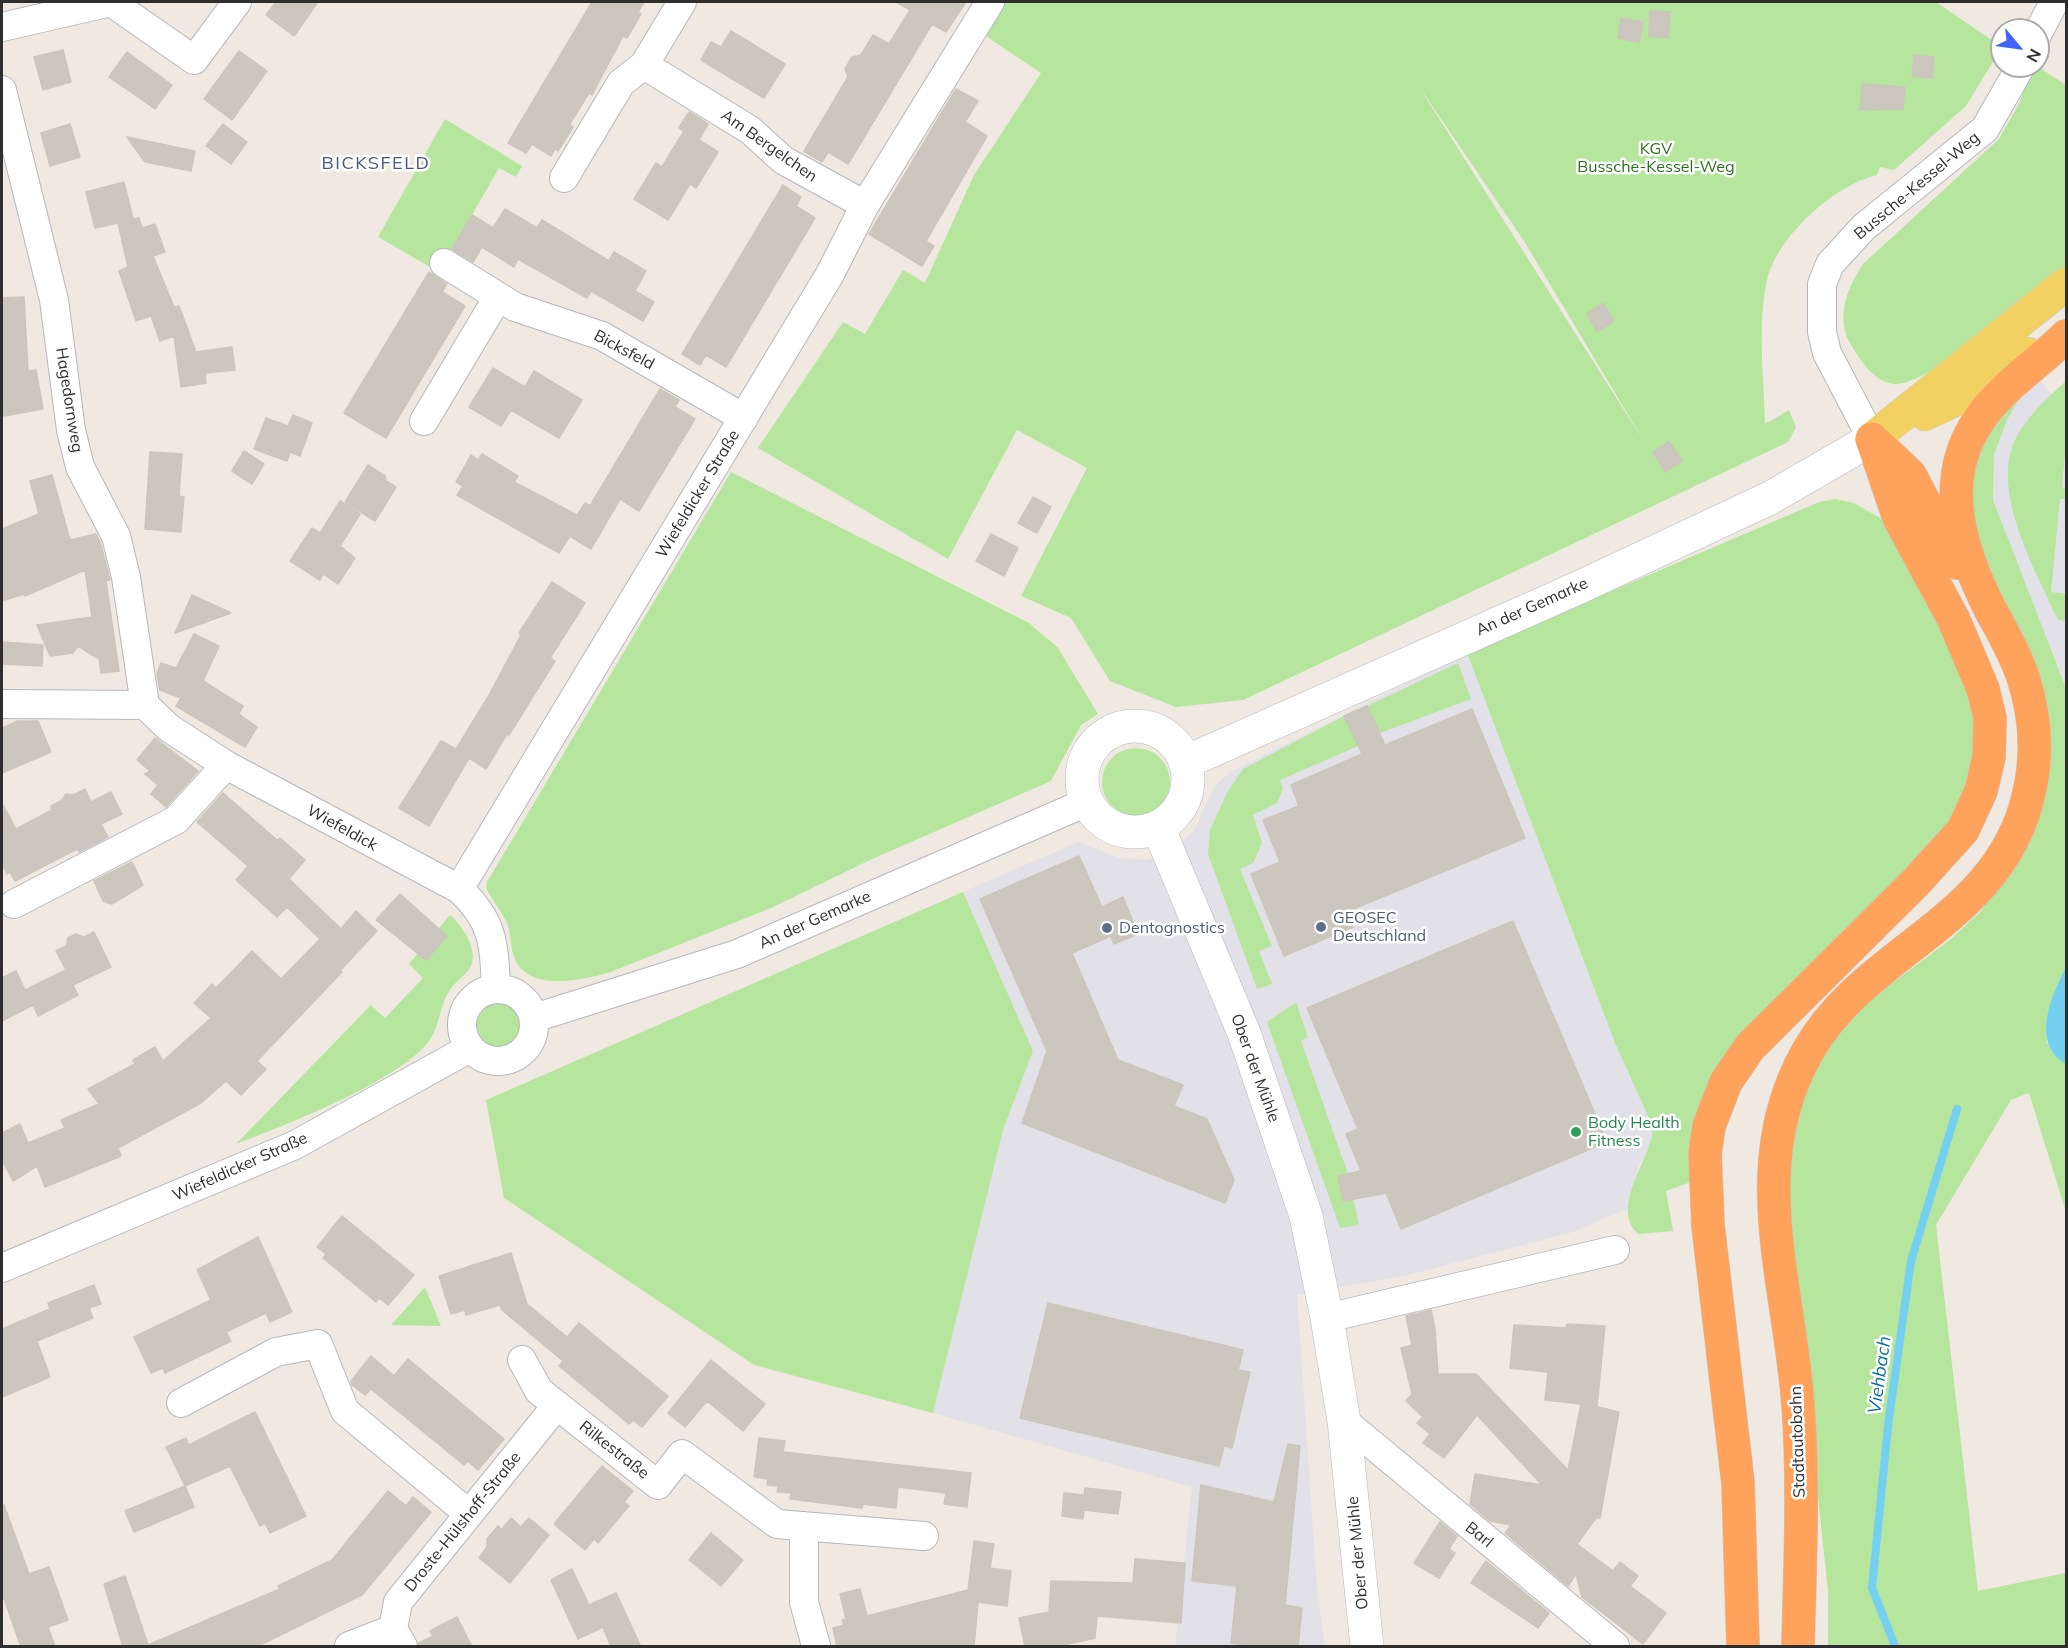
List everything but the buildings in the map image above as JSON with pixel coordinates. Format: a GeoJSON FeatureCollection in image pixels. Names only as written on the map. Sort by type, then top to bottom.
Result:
{"type":"FeatureCollection","features":[{"type":"Feature","properties":{"kind":"highway"},"geometry":{"type":"LineString","coordinates":[[1989,606],[1958,524],[1955,485],[1960,458],[1969,437],[1986,410],[2067,336]]}},
{"type":"Feature","properties":{"kind":"highway"},"geometry":{"type":"LineString","coordinates":[[1872,439],[1910,475],[1954,560],[1989,606]]}},
{"type":"Feature","properties":{"kind":"highway"},"geometry":{"type":"LineString","coordinates":[[1743,1647],[1737,1472],[1709,1237],[1705,1154],[1716,1104],[1726,1082],[1762,1034],[1947,849],[1972,813],[1986,772],[1990,718],[1983,689],[1953,618],[1899,518],[1872,439]]}},
{"type":"Feature","properties":{"kind":"highway","name":"Stadtautobahn"},"geometry":{"type":"LineString","coordinates":[[1798,1647],[1801,1522],[1798,1404],[1774,1227],[1774,1155],[1780,1120],[1796,1075],[1818,1034],[1874,976],[1959,909],[1976,892],[2005,854],[2022,816],[2032,771],[2033,723],[2023,677],[1989,606]]}},
{"type":"Feature","properties":{"kind":"main road"},"geometry":{"type":"LineString","coordinates":[[1872,439],[2067,284]]}},
{"type":"Feature","properties":{"kind":"main road"},"geometry":{"type":"LineString","coordinates":[[1872,439],[1982,387],[2067,326]]}},
{"type":"Feature","properties":{"kind":"street"},"geometry":{"type":"LineString","coordinates":[[2,27],[111,2],[194,60],[237,2]]}},
{"type":"Feature","properties":{"kind":"street"},"geometry":{"type":"LineString","coordinates":[[564,178],[621,82],[644,65],[682,2]]}},
{"type":"Feature","properties":{"kind":"street","name":"Wiefeldicker Straße"},"geometry":{"type":"LineString","coordinates":[[459,889],[830,274],[865,205],[990,2]]}},
{"type":"Feature","properties":{"kind":"street"},"geometry":{"type":"LineString","coordinates":[[2046,18],[2054,2]]}},
{"type":"Feature","properties":{"kind":"street","name":"Am Bergelchen"},"geometry":{"type":"LineString","coordinates":[[644,65],[750,130],[783,160],[865,205]]}},
{"type":"Feature","properties":{"kind":"street","name":"Bussche-Kessel-Weg"},"geometry":{"type":"LineString","coordinates":[[1872,439],[1827,353],[1821,332],[1822,284],[1830,264],[1864,227],[1985,129],[2014,78]]}},
{"type":"Feature","properties":{"kind":"street","name":"Hagedornweg"},"geometry":{"type":"LineString","coordinates":[[2,90],[54,300],[71,430],[80,467],[116,536],[126,577],[145,705]]}},
{"type":"Feature","properties":{"kind":"street","name":"Bicksfeld"},"geometry":{"type":"LineString","coordinates":[[444,263],[515,307],[602,336],[744,418]]}},
{"type":"Feature","properties":{"kind":"street"},"geometry":{"type":"LineString","coordinates":[[424,421],[498,297]]}},
{"type":"Feature","properties":{"kind":"street","name":"An der Gemarke"},"geometry":{"type":"LineString","coordinates":[[1186,762],[1580,587],[1759,503],[1872,439]]}},
{"type":"Feature","properties":{"kind":"street"},"geometry":{"type":"LineString","coordinates":[[2,704],[145,705]]}},
{"type":"Feature","properties":{"kind":"street","name":"Wiefeldick"},"geometry":{"type":"LineString","coordinates":[[145,705],[169,728],[226,765],[459,889]]}},
{"type":"Feature","properties":{"kind":"street"},"geometry":{"type":"LineString","coordinates":[[1130,726],[1145,727],[1160,733],[1172,741],[1186,762],[1187,783],[1183,799],[1169,820],[1158,827],[1138,832],[1121,830],[1101,819],[1087,802],[1082,779],[1084,765],[1100,740],[1114,730],[1130,726]]}},
{"type":"Feature","properties":{"kind":"street"},"geometry":{"type":"LineString","coordinates":[[14,904],[170,824],[186,811],[226,765]]}},
{"type":"Feature","properties":{"kind":"street","name":"An der Gemarke"},"geometry":{"type":"LineString","coordinates":[[534,1018],[737,954],[1087,802]]}},
{"type":"Feature","properties":{"kind":"street","name":"Ober der Mühle"},"geometry":{"type":"LineString","coordinates":[[1158,827],[1247,1044],[1306,1216],[1327,1318],[1344,1421],[1367,1647]]}},
{"type":"Feature","properties":{"kind":"street"},"geometry":{"type":"LineString","coordinates":[[459,889],[473,902],[489,926],[494,941],[496,988]]}},
{"type":"Feature","properties":{"kind":"street"},"geometry":{"type":"LineString","coordinates":[[496,988],[518,994],[530,1007],[534,1018],[534,1027],[527,1046],[509,1059],[495,1061],[483,1058],[470,1048],[465,1039],[463,1017],[477,996],[496,988]]}},
{"type":"Feature","properties":{"kind":"street","name":"Wiefeldicker Straße"},"geometry":{"type":"LineString","coordinates":[[2,1268],[295,1145],[470,1048]]}},
{"type":"Feature","properties":{"kind":"street"},"geometry":{"type":"LineString","coordinates":[[1327,1318],[1615,1250]]}},
{"type":"Feature","properties":{"kind":"street"},"geometry":{"type":"LineString","coordinates":[[181,1402],[276,1352],[318,1344],[345,1411],[469,1514]]}},
{"type":"Feature","properties":{"kind":"street","name":"Rilkestraße"},"geometry":{"type":"LineString","coordinates":[[522,1360],[538,1391],[658,1485],[682,1454],[777,1524],[924,1536]]}},
{"type":"Feature","properties":{"kind":"street","name":"Droste-Hülshoff-Straße"},"geometry":{"type":"LineString","coordinates":[[398,1638],[398,1602],[557,1405]]}},
{"type":"Feature","properties":{"kind":"street","name":"Barl"},"geometry":{"type":"LineString","coordinates":[[1344,1421],[1615,1647]]}},
{"type":"Feature","properties":{"kind":"street"},"geometry":{"type":"LineString","coordinates":[[804,1526],[804,1602],[816,1647]]}},
{"type":"Feature","properties":{"kind":"street"},"geometry":{"type":"LineString","coordinates":[[349,1647],[398,1638]]}},
{"type":"Feature","properties":{"kind":"shaded area"},"geometry":{"type":"Polygon","coordinates":[[[2038,378],[2052,394],[2066,381],[2066,686],[1993,500],[1994,455],[2007,420],[2024,391],[2038,378]]]}},
{"type":"Feature","properties":{"kind":"shaded area"},"geometry":{"type":"Polygon","coordinates":[[[1467,653],[1615,1043],[1648,1113],[1653,1127],[1653,1141],[1639,1165],[1629,1208],[1573,1232],[1408,1275],[1297,1295],[1317,1588],[1325,1646],[1175,1646],[1192,1487],[933,1413],[1003,1130],[1033,1051],[963,892],[1078,842],[1119,858],[1147,860],[1162,854],[1181,843],[1194,831],[1211,793],[1218,783],[1232,771],[1467,653]]]}},
{"type":"Feature","properties":{"kind":"green space","name":"KGV Bussche-Kessel-Weg"},"geometry":{"type":"Polygon","coordinates":[[[1004,2],[1936,2],[1990,39],[1990,67],[1966,106],[1894,170],[1880,167],[1877,175],[1860,181],[1826,201],[1795,230],[1773,263],[1767,280],[1762,315],[1765,424],[1789,410],[1796,427],[1788,442],[1243,700],[1176,707],[1110,681],[1071,618],[1021,596],[1087,468],[1017,430],[948,559],[758,448],[843,322],[865,334],[903,270],[925,283],[974,175],[1041,73],[984,35],[1004,2]],[[1424,94],[1424,95],[1645,443],[1524,241],[1424,94]]]}},
{"type":"Feature","properties":{"kind":"green space"},"geometry":{"type":"Polygon","coordinates":[[[2050,75],[2066,85],[2066,268],[1982,336],[1931,371],[1910,381],[1894,384],[1880,379],[1863,364],[1846,335],[1845,303],[1852,283],[1863,264],[1999,139],[2020,102],[2027,78],[2050,78],[2050,75]]]}},
{"type":"Feature","properties":{"kind":"green space"},"geometry":{"type":"Polygon","coordinates":[[[445,119],[522,166],[516,177],[499,168],[439,272],[378,237],[445,119]]]}},
{"type":"Feature","properties":{"kind":"green space"},"geometry":{"type":"Polygon","coordinates":[[[2066,381],[2066,442],[2062,488],[2066,489],[2066,499],[2060,499],[2051,592],[2066,594],[2066,621],[2058,620],[2028,554],[2011,505],[2008,480],[2010,457],[2017,436],[2033,413],[2066,381]]]}},
{"type":"Feature","properties":{"kind":"green space"},"geometry":{"type":"Polygon","coordinates":[[[2024,391],[2007,420],[1994,455],[1993,500],[2066,688],[2066,967],[2051,1004],[2047,1043],[2066,1064],[2066,1212],[2029,1093],[2011,1100],[1936,1225],[1978,1591],[2066,1573],[2066,1646],[1828,1646],[1828,1591],[1788,1213],[1790,1137],[1814,1069],[1842,1027],[1875,996],[1951,939],[1980,912],[2017,865],[2042,808],[2049,751],[1999,591],[1970,527],[1967,497],[1978,445],[2024,391]]]}},
{"type":"Feature","properties":{"kind":"green space"},"geometry":{"type":"Polygon","coordinates":[[[731,472],[1029,623],[1058,648],[1098,714],[1081,725],[1051,781],[872,859],[771,908],[608,973],[570,981],[543,980],[531,976],[521,968],[514,957],[508,925],[486,888],[487,882],[731,472]]]}},
{"type":"Feature","properties":{"kind":"green space"},"geometry":{"type":"Polygon","coordinates":[[[1835,499],[1854,503],[1882,519],[1896,539],[1952,640],[1975,705],[1977,763],[1946,833],[1731,1048],[1691,1182],[1666,1191],[1673,1231],[1638,1234],[1630,1223],[1628,1210],[1634,1182],[1651,1140],[1653,1127],[1615,1043],[1467,653],[1819,502],[1835,499]]]}},
{"type":"Feature","properties":{"kind":"green space"},"geometry":{"type":"Polygon","coordinates":[[[1458,663],[1471,699],[1380,733],[1367,706],[1458,663]]]}},
{"type":"Feature","properties":{"kind":"green space"},"geometry":{"type":"Polygon","coordinates":[[[1344,716],[1358,746],[1280,780],[1283,789],[1277,803],[1253,815],[1262,843],[1253,863],[1240,869],[1272,946],[1259,951],[1272,984],[1257,989],[1208,854],[1210,830],[1228,791],[1243,769],[1344,716]]]}},
{"type":"Feature","properties":{"kind":"green space"},"geometry":{"type":"Polygon","coordinates":[[[1143,748],[1155,754],[1164,763],[1170,775],[1168,795],[1160,806],[1143,816],[1129,816],[1112,806],[1104,795],[1102,775],[1112,758],[1123,750],[1143,748]]]}},
{"type":"Feature","properties":{"kind":"green space"},"geometry":{"type":"Polygon","coordinates":[[[963,892],[1033,1051],[1003,1130],[933,1413],[754,1365],[504,1198],[486,1100],[963,892]]]}},
{"type":"Feature","properties":{"kind":"green space"},"geometry":{"type":"Polygon","coordinates":[[[450,915],[469,941],[472,949],[472,964],[449,991],[431,1038],[418,1053],[371,1085],[341,1100],[236,1144],[371,1005],[385,1018],[423,978],[409,964],[450,915]]]}},
{"type":"Feature","properties":{"kind":"green space"},"geometry":{"type":"Polygon","coordinates":[[[1296,1002],[1308,1037],[1301,1041],[1348,1174],[1359,1225],[1340,1228],[1267,1022],[1296,1002]]]}},
{"type":"Feature","properties":{"kind":"green space"},"geometry":{"type":"Polygon","coordinates":[[[500,1003],[516,1010],[523,1026],[516,1042],[500,1049],[484,1042],[477,1026],[484,1010],[500,1003]]]}},
{"type":"Feature","properties":{"kind":"green space"},"geometry":{"type":"Polygon","coordinates":[[[425,1287],[441,1326],[391,1325],[425,1287]]]}},
{"type":"Feature","properties":{"kind":"water"},"geometry":{"type":"Polygon","coordinates":[[[2066,967],[2066,1064],[2055,1055],[2046,1032],[2050,1005],[2066,967]]]}},
{"type":"Feature","properties":{"kind":"waterway","name":"Viehbach"},"geometry":{"type":"LineString","coordinates":[[1895,1646],[1872,1588],[1888,1426],[1911,1261],[1957,1109]]}},
{"type":"Feature","properties":{"kind":"place","name":"GEOSEC Deutschland"},"geometry":{"type":"Point","coordinates":[1321,927]}},
{"type":"Feature","properties":{"kind":"place","name":"Dentognostics"},"geometry":{"type":"Point","coordinates":[1107,928]}},
{"type":"Feature","properties":{"kind":"place","name":"Body Health Fitness"},"geometry":{"type":"Point","coordinates":[1576,1132]}},
{"type":"Feature","properties":{"kind":"district","name":"BICKSFELD"},"geometry":{"type":"Point","coordinates":[376,164]}}]}
